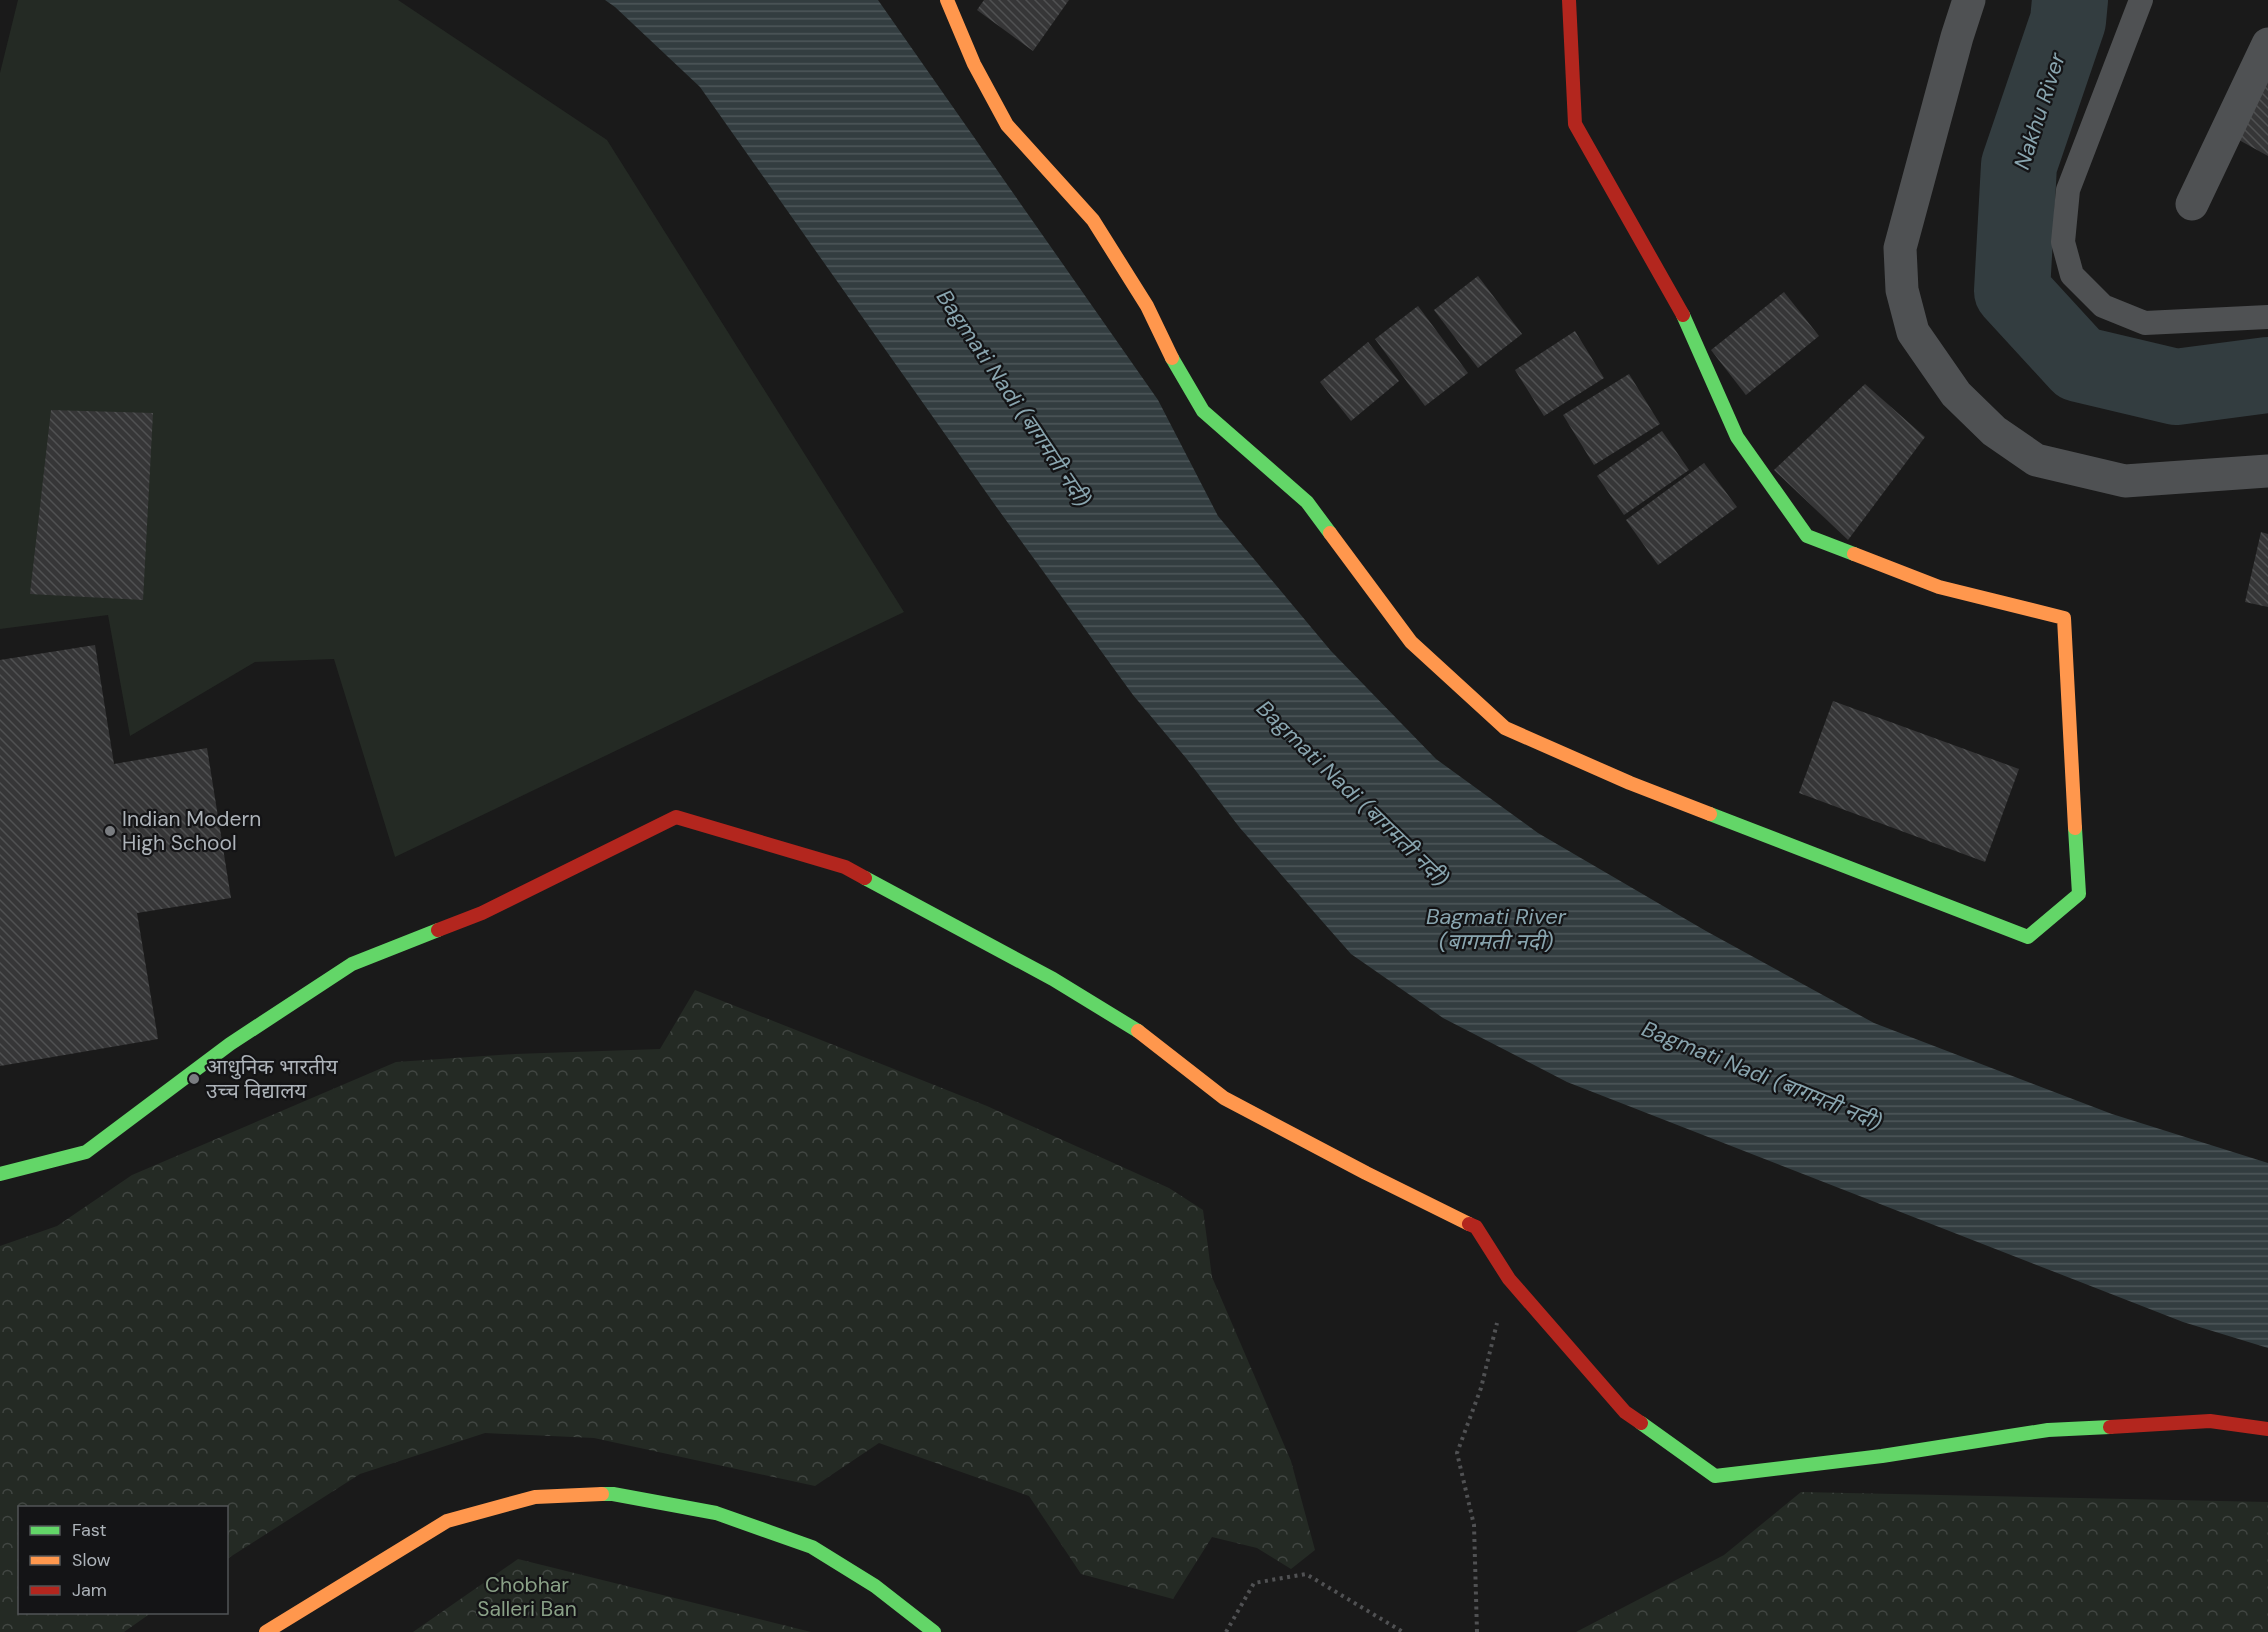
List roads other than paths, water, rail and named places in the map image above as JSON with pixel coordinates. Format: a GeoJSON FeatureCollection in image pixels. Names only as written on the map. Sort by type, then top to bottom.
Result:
{"type":"FeatureCollection","features":[{"type":"Feature","properties":{"kind":"street"},"geometry":{"type":"LineString","coordinates":[[947,0],[974,64],[1007,126],[1093,220],[1148,306],[1175,364],[1203,411],[1307,502],[1411,642],[1506,728],[1630,783],[2028,937],[2079,894],[2064,618],[1939,587],[1807,536],[1737,437],[1683,314],[1575,124],[1569,0]]}},
{"type":"Feature","properties":{"kind":"street"},"geometry":{"type":"LineString","coordinates":[[1969,0],[1900,248],[1902,290],[1913,332],[1956,394],[1994,431],[2036,460],[2125,481],[2268,471]]}},
{"type":"Feature","properties":{"kind":"street"},"geometry":{"type":"LineString","coordinates":[[2192,204],[2268,44]]}},
{"type":"Feature","properties":{"kind":"street"},"geometry":{"type":"LineString","coordinates":[[0,1174],[86,1152],[230,1044],[352,964],[482,913],[676,817],[845,867],[1053,979],[1130,1025],[1224,1098],[1366,1173],[1476,1227],[1509,1279],[1625,1412],[1715,1476],[1882,1456],[2048,1430],[2210,1421],[2268,1429]]}},
{"type":"Feature","properties":{"kind":"street"},"geometry":{"type":"LineString","coordinates":[[266,1632],[447,1521],[535,1497],[613,1494],[716,1513],[812,1547],[874,1586],[934,1632]]}},
{"type":"Feature","properties":{"kind":"lane"},"geometry":{"type":"LineString","coordinates":[[2141,0],[2068,190],[2062,242],[2072,275],[2103,306],[2145,323],[2268,317]]}},
{"type":"Feature","properties":{"kind":"water","name":"Bagmati River (बागमती नदी)"},"geometry":{"type":"Polygon","coordinates":[[[605,0],[878,0],[1158,400],[1218,516],[1331,651],[1436,759],[1538,833],[1706,931],[1874,1023],[2112,1114],[2268,1163],[2268,1348],[2183,1322],[1567,1082],[1443,1018],[1351,954],[1240,828],[1186,758],[1133,695],[995,505],[700,87],[605,0]]]}},
{"type":"Feature","properties":{"kind":"waterway","name":"Nakhu River"},"geometry":{"type":"LineString","coordinates":[[2070,0],[2068,21],[2019,165],[2012,291],[2079,364],[2176,387],[2268,375]]}},
{"type":"Feature","properties":{"kind":"place","name":"Indian Modern High School"},"geometry":{"type":"Point","coordinates":[110,831]}},
{"type":"Feature","properties":{"kind":"place","name":"आधुनिक भारतीय उच्च विद्यालय"},"geometry":{"type":"Point","coordinates":[194,1079]}},
{"type":"Feature","properties":{"kind":"water label","name":"Bagmati Nadi (बागमती नदी)"},"geometry":{"type":"Point","coordinates":[1014,398]}},
{"type":"Feature","properties":{"kind":"water label","name":"Bagmati Nadi (बागमती नदी)"},"geometry":{"type":"Point","coordinates":[1353,793]}},
{"type":"Feature","properties":{"kind":"water label","name":"Bagmati Nadi (बागमती नदी)"},"geometry":{"type":"Point","coordinates":[1762,1075]}},
{"type":"Feature","properties":{"kind":"park label","name":"Chobhar Salleri Ban"},"geometry":{"type":"Point","coordinates":[527,1597]}}]}
